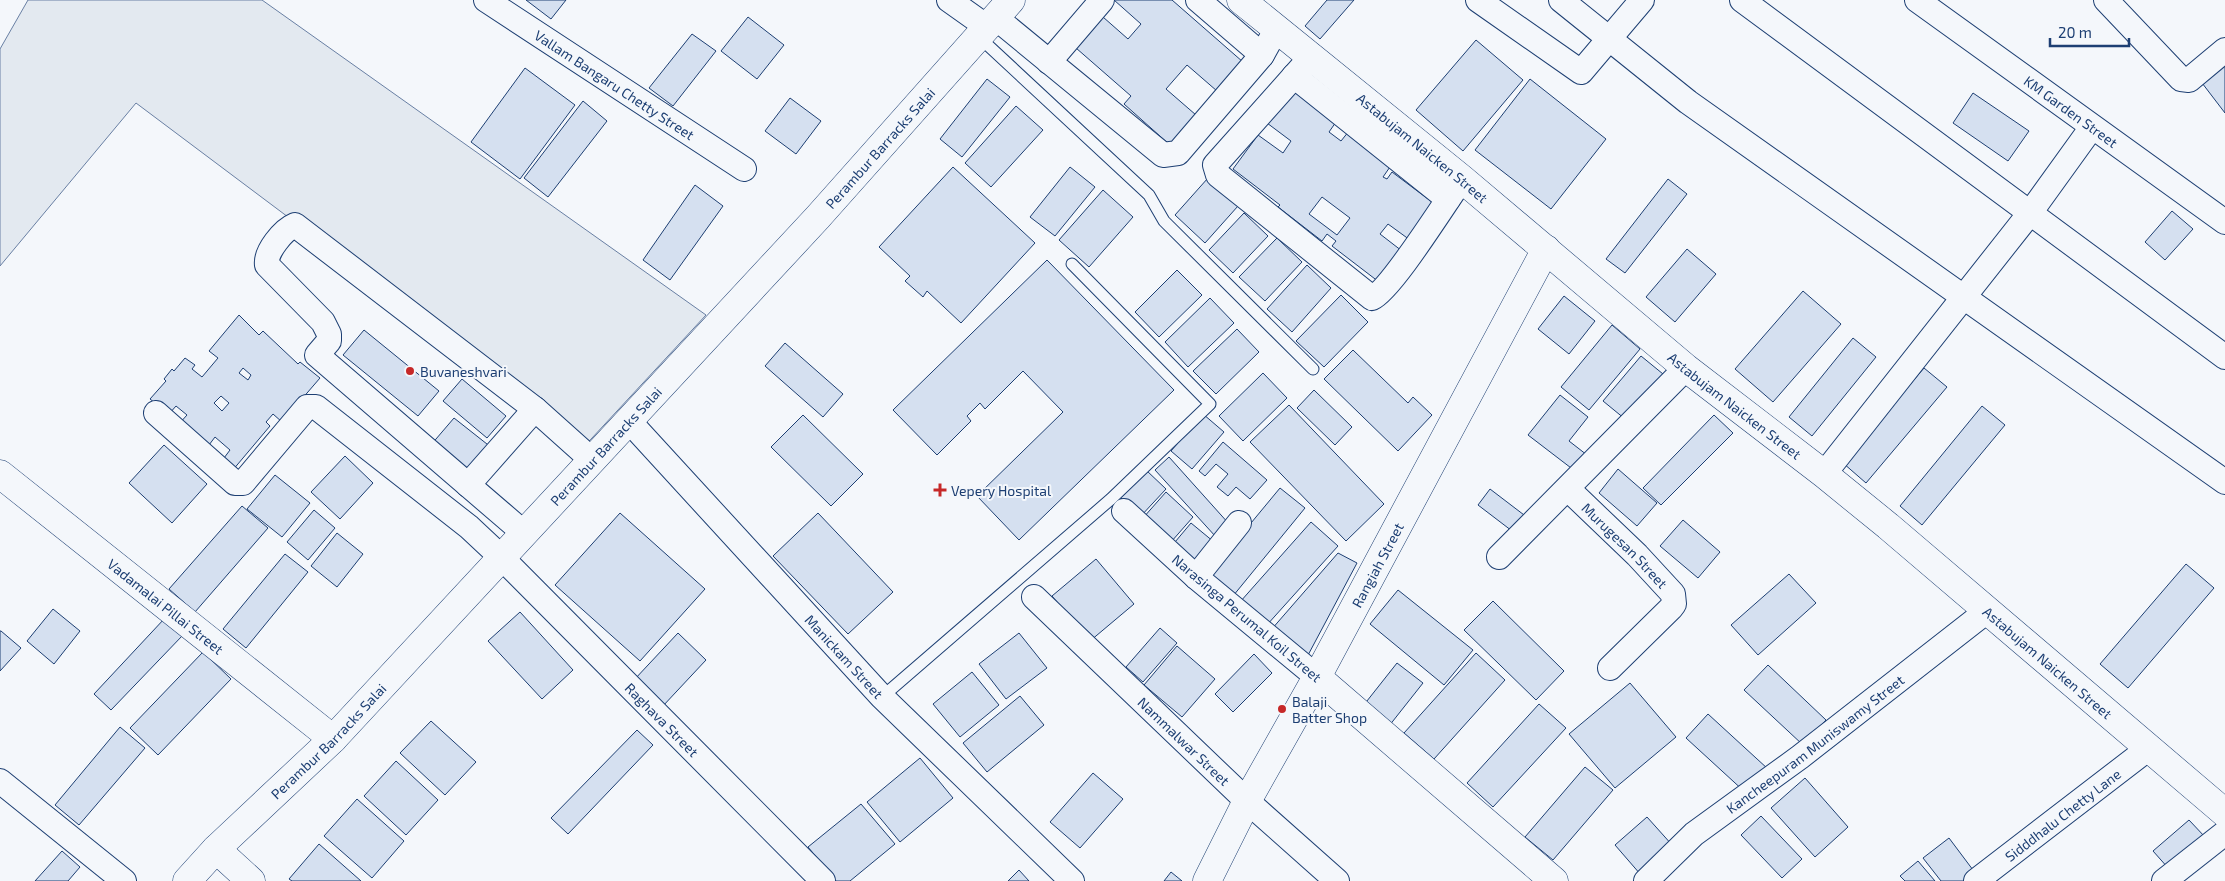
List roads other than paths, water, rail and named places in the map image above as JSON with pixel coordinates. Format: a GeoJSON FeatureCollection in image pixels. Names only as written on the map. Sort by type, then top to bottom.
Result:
{"type":"FeatureCollection","features":[{"type":"Feature","properties":{"kind":"street","name":"Vallam Bangaru Chetty Street"},"geometry":{"type":"LineString","coordinates":[[486,0],[744,169]]}},
{"type":"Feature","properties":{"kind":"street"},"geometry":{"type":"LineString","coordinates":[[949,0],[993,20],[1049,62],[1163,155],[1168,156],[1178,153],[1262,55],[1277,28]]}},
{"type":"Feature","properties":{"kind":"street"},"geometry":{"type":"LineString","coordinates":[[1049,62],[1102,0]]}},
{"type":"Feature","properties":{"kind":"street"},"geometry":{"type":"LineString","coordinates":[[1198,0],[1262,55]]}},
{"type":"Feature","properties":{"kind":"street","name":"Astabujam Naicken Street"},"geometry":{"type":"LineString","coordinates":[[1241,0],[1312,56],[1455,189],[1546,249],[1686,368],[1824,474],[2225,813]]}},
{"type":"Feature","properties":{"kind":"street"},"geometry":{"type":"LineString","coordinates":[[1478,0],[1581,72],[1611,39],[1642,0]]}},
{"type":"Feature","properties":{"kind":"street"},"geometry":{"type":"LineString","coordinates":[[1562,0],[1688,102],[2225,482]]}},
{"type":"Feature","properties":{"kind":"street"},"geometry":{"type":"LineString","coordinates":[[1742,0],[2225,357]]}},
{"type":"Feature","properties":{"kind":"street","name":"KM Garden Street"},"geometry":{"type":"LineString","coordinates":[[1917,0],[2225,222]]}},
{"type":"Feature","properties":{"kind":"street"},"geometry":{"type":"LineString","coordinates":[[2106,0],[2181,79],[2189,80],[2225,50]]}},
{"type":"Feature","properties":{"kind":"street","name":"Perambur Barracks Salai"},"geometry":{"type":"LineString","coordinates":[[187,881],[216,849],[333,739],[818,217],[993,20]]}},
{"type":"Feature","properties":{"kind":"street"},"geometry":{"type":"LineString","coordinates":[[1294,76],[1455,189],[1383,291],[1372,298],[1360,291],[1218,175],[1215,170],[1220,159],[1294,76],[1312,56]]}},
{"type":"Feature","properties":{"kind":"street"},"geometry":{"type":"LineString","coordinates":[[1824,474],[2030,213],[2092,127]]}},
{"type":"Feature","properties":{"kind":"street"},"geometry":{"type":"LineString","coordinates":[[524,533],[317,355],[329,341],[329,334],[323,322],[267,265],[266,260],[280,237],[295,225],[535,409],[592,460]]}},
{"type":"Feature","properties":{"kind":"street","name":"Rangiah Street"},"geometry":{"type":"LineString","coordinates":[[1207,881],[1248,800],[1317,678],[1546,249]]}},
{"type":"Feature","properties":{"kind":"street"},"geometry":{"type":"LineString","coordinates":[[1499,557],[1686,368]]}},
{"type":"Feature","properties":{"kind":"street","name":"Raghava Street"},"geometry":{"type":"LineString","coordinates":[[156,413],[236,483],[243,483],[307,407],[316,407],[469,528],[501,557],[823,881]]}},
{"type":"Feature","properties":{"kind":"street"},"geometry":{"type":"LineString","coordinates":[[468,486],[535,409]]}},
{"type":"Feature","properties":{"kind":"street","name":"Manickam Street"},"geometry":{"type":"LineString","coordinates":[[629,420],[882,697],[1072,881]]}},
{"type":"Feature","properties":{"kind":"street","name":"Vadamalai Pillai Street"},"geometry":{"type":"LineString","coordinates":[[0,474],[333,739]]}},
{"type":"Feature","properties":{"kind":"street","name":"Murugesan Street"},"geometry":{"type":"LineString","coordinates":[[1568,489],[1673,594],[1674,599],[1671,608],[1610,668]]}},
{"type":"Feature","properties":{"kind":"street","name":"Narasinga Perumal Koil Street"},"geometry":{"type":"LineString","coordinates":[[1124,511],[1196,578],[1317,678],[1554,881]]}},
{"type":"Feature","properties":{"kind":"street"},"geometry":{"type":"LineString","coordinates":[[1196,578],[1239,523]]}},
{"type":"Feature","properties":{"kind":"street","name":"Nammalwar Street"},"geometry":{"type":"LineString","coordinates":[[1034,597],[1248,800],[1337,881]]}},
{"type":"Feature","properties":{"kind":"street","name":"Kancheepuram Muniswamy Street"},"geometry":{"type":"LineString","coordinates":[[1646,881],[1694,834],[1800,756],[1986,611]]}},
{"type":"Feature","properties":{"kind":"street","name":"Sidddhalu Chetty Lane"},"geometry":{"type":"LineString","coordinates":[[1976,881],[2149,748]]}},
{"type":"Feature","properties":{"kind":"street"},"geometry":{"type":"LineString","coordinates":[[0,780],[124,881]]}},
{"type":"Feature","properties":{"kind":"street"},"geometry":{"type":"LineString","coordinates":[[2164,881],[2225,833]]}},
{"type":"Feature","properties":{"kind":"street"},"geometry":{"type":"LineString","coordinates":[[216,849],[251,881]]}},
{"type":"Feature","properties":{"kind":"lane"},"geometry":{"type":"LineString","coordinates":[[993,20],[1149,195],[1164,221],[1313,369]]}},
{"type":"Feature","properties":{"kind":"lane"},"geometry":{"type":"LineString","coordinates":[[882,697],[1111,499],[1210,404],[1072,264]]}},
{"type":"Feature","properties":{"kind":"place","name":"Buvaneshvari"},"geometry":{"type":"Point","coordinates":[410,371]}},
{"type":"Feature","properties":{"kind":"place","name":"Vepery Hospital"},"geometry":{"type":"Point","coordinates":[940,490]}},
{"type":"Feature","properties":{"kind":"place","name":"Balaji Batter Shop"},"geometry":{"type":"Point","coordinates":[1282,709]}}]}
